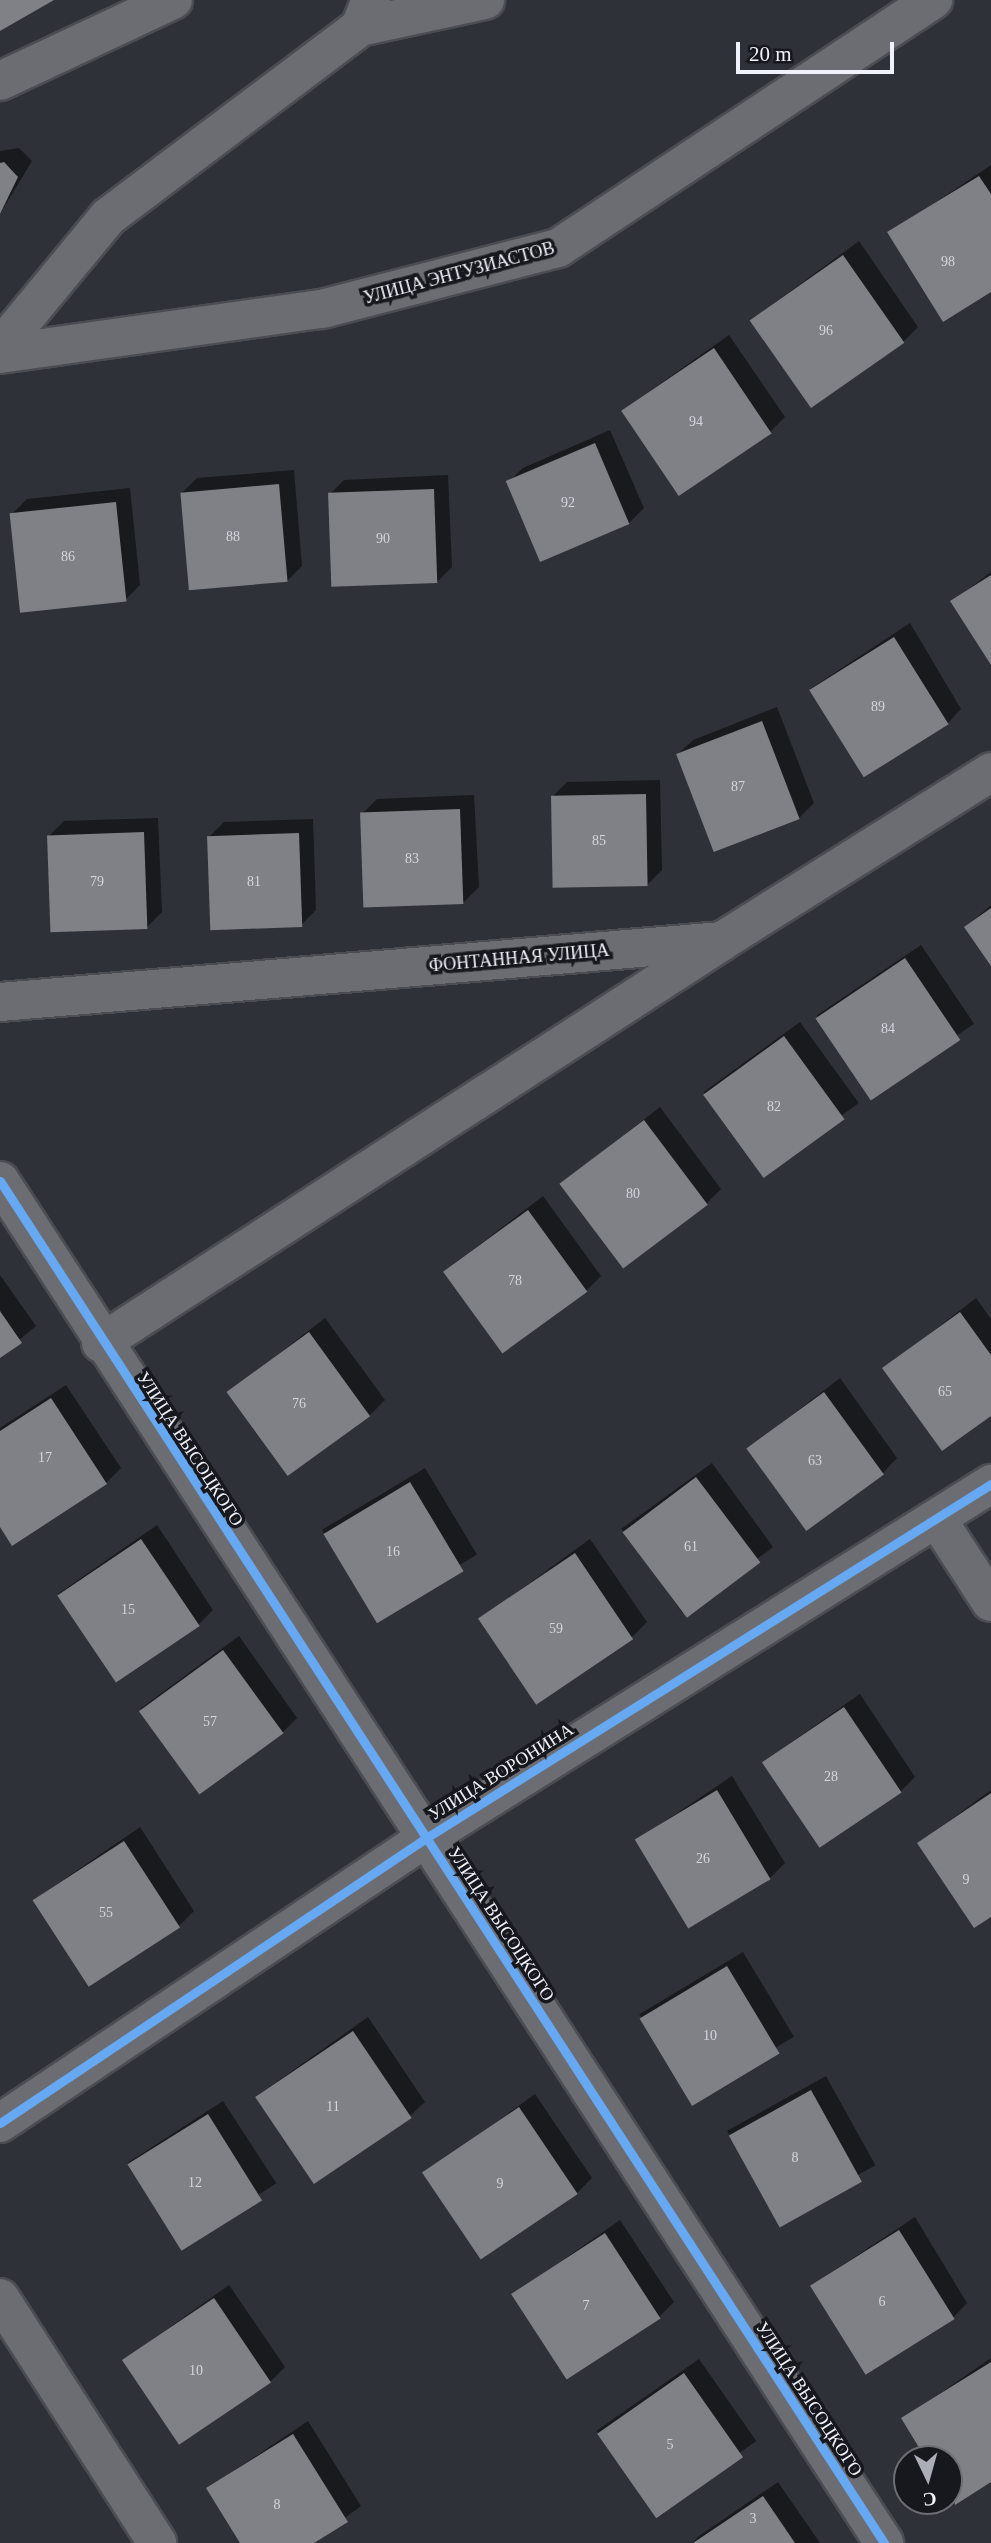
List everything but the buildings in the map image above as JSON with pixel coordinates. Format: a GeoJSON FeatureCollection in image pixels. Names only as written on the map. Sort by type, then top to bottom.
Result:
{"type":"FeatureCollection","features":[{"type":"Feature","properties":{"kind":"street"},"geometry":{"type":"LineString","coordinates":[[0,81],[173,0]]}},
{"type":"Feature","properties":{"kind":"street"},"geometry":{"type":"LineString","coordinates":[[0,348],[108,217],[366,14],[485,0]]}},
{"type":"Feature","properties":{"kind":"street","name":"УЛИЦА ЭНТУЗИАСТОВ"},"geometry":{"type":"LineString","coordinates":[[0,354],[322,309],[558,248],[933,0]]}},
{"type":"Feature","properties":{"kind":"street","name":"ФОНТАННАЯ УЛИЦА"},"geometry":{"type":"LineString","coordinates":[[0,1002],[722,941],[991,772]]}},
{"type":"Feature","properties":{"kind":"street"},"geometry":{"type":"LineString","coordinates":[[101,1343],[722,941]]}},
{"type":"Feature","properties":{"kind":"street","name":"УЛИЦА ВЫСОЦКОГО"},"geometry":{"type":"LineString","coordinates":[[0,1181],[101,1343],[884,2543]]}},
{"type":"Feature","properties":{"kind":"street","name":"УЛИЦА ВОРОНИНА"},"geometry":{"type":"LineString","coordinates":[[0,2123],[426,1838],[991,1484]]}},
{"type":"Feature","properties":{"kind":"street"},"geometry":{"type":"LineString","coordinates":[[937,1519],[991,1602]]}},
{"type":"Feature","properties":{"kind":"street"},"geometry":{"type":"LineString","coordinates":[[0,2298],[157,2543]]}},
{"type":"Feature","properties":{"kind":"cycle path"},"geometry":{"type":"LineString","coordinates":[[0,1181],[884,2543]]}},
{"type":"Feature","properties":{"kind":"cycle path"},"geometry":{"type":"LineString","coordinates":[[0,2123],[426,1838],[991,1484]]}}]}
